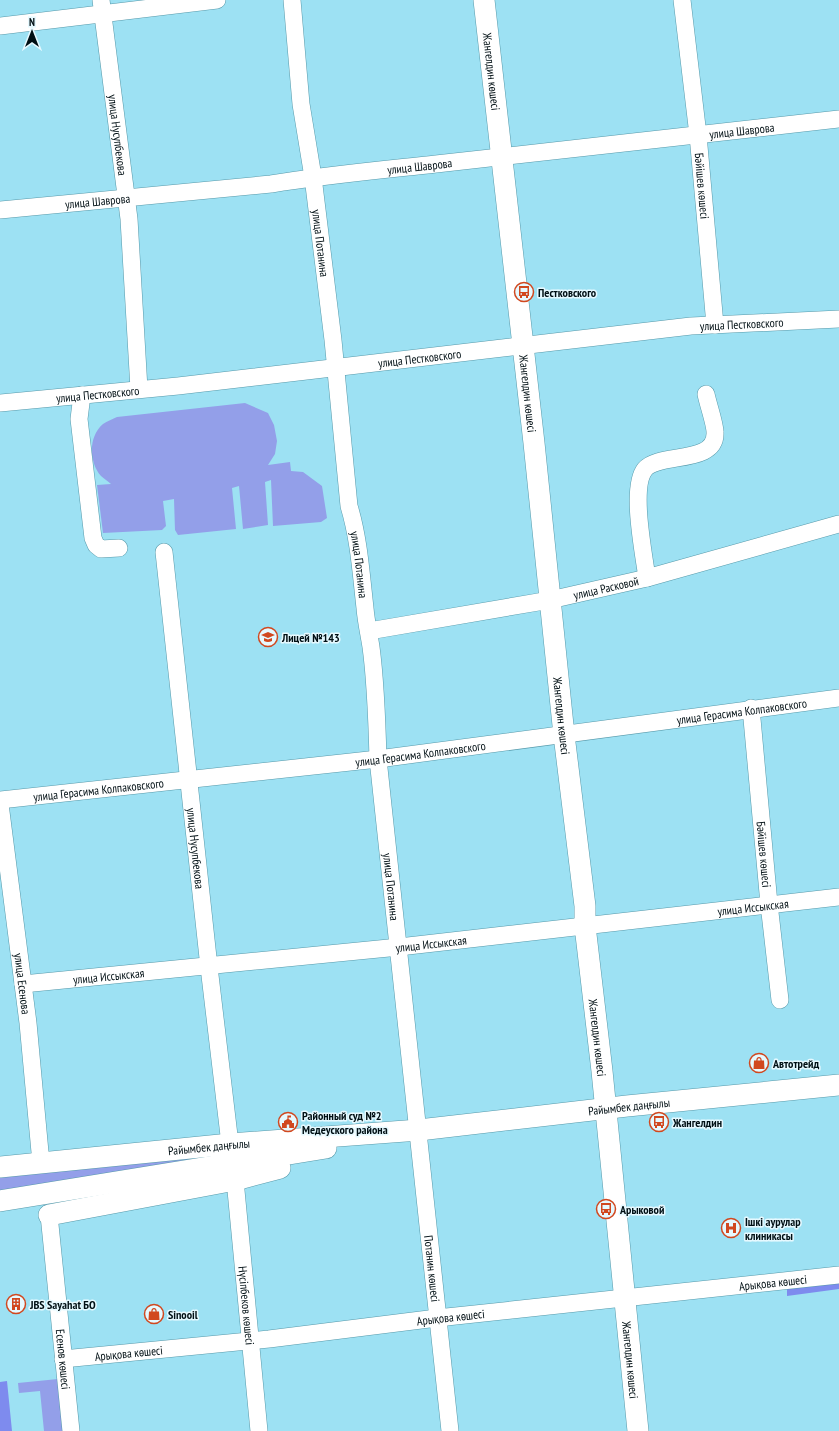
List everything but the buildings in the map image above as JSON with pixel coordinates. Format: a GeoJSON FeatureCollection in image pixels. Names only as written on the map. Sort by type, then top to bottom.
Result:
{"type":"FeatureCollection","features":[{"type":"Feature","properties":{"kind":"main road","name":"Жангелдин көшесі"},"geometry":{"type":"LineString","coordinates":[[484,0],[564,735],[586,906],[585,926],[638,1431]]}},
{"type":"Feature","properties":{"kind":"main road","name":"Райымбек даңғылы"},"geometry":{"type":"LineString","coordinates":[[0,1167],[230,1144],[419,1130],[839,1085]]}},
{"type":"Feature","properties":{"kind":"main road","name":"Райымбек даңғылы"},"geometry":{"type":"LineString","coordinates":[[0,1201],[369,1141],[419,1130]]}},
{"type":"Feature","properties":{"kind":"main road","name":"Райымбек даңғылы"},"geometry":{"type":"LineString","coordinates":[[49,1215],[235,1180],[326,1156],[369,1141]]}},
{"type":"Feature","properties":{"kind":"street"},"geometry":{"type":"LineString","coordinates":[[0,26],[102,7],[217,0]]}},
{"type":"Feature","properties":{"kind":"street","name":"улица Потанина"},"geometry":{"type":"LineString","coordinates":[[292,0],[301,104],[313,177],[336,368],[350,506],[361,563],[369,632],[377,710],[378,759],[419,1130]]}},
{"type":"Feature","properties":{"kind":"street","name":"Бәйішев көшесі"},"geometry":{"type":"LineString","coordinates":[[682,0],[698,135],[715,324]]}},
{"type":"Feature","properties":{"kind":"street","name":"улица Нусупбекова"},"geometry":{"type":"LineString","coordinates":[[102,7],[127,198],[135,297],[139,389]]}},
{"type":"Feature","properties":{"kind":"street","name":"улица Шаврова"},"geometry":{"type":"LineString","coordinates":[[0,210],[271,184],[313,177],[501,155],[839,119]]}},
{"type":"Feature","properties":{"kind":"street","name":"улица Пестковского"},"geometry":{"type":"LineString","coordinates":[[0,403],[336,368],[522,346],[544,342],[715,324],[839,318]]}},
{"type":"Feature","properties":{"kind":"street"},"geometry":{"type":"LineString","coordinates":[[647,578],[638,519],[639,482],[645,469],[656,462],[702,453],[712,443],[716,433],[706,394]]}},
{"type":"Feature","properties":{"kind":"street"},"geometry":{"type":"LineString","coordinates":[[82,395],[79,419],[93,538],[96,545],[101,549],[119,548]]}},
{"type":"Feature","properties":{"kind":"street","name":"улица Расковой"},"geometry":{"type":"LineString","coordinates":[[369,632],[550,600],[647,578],[839,524]]}},
{"type":"Feature","properties":{"kind":"street","name":"улица Нусупбекова"},"geometry":{"type":"LineString","coordinates":[[164,552],[209,967],[230,1144]]}},
{"type":"Feature","properties":{"kind":"street","name":"улица Герасима Колпаковского"},"geometry":{"type":"LineString","coordinates":[[0,800],[378,759],[564,735],[751,708],[839,698]]}},
{"type":"Feature","properties":{"kind":"street","name":"Бәйішев көшесі"},"geometry":{"type":"LineString","coordinates":[[751,708],[769,904],[780,1000]]}},
{"type":"Feature","properties":{"kind":"street","name":"улица Есенова"},"geometry":{"type":"LineString","coordinates":[[0,804],[23,984],[40,1163]]}},
{"type":"Feature","properties":{"kind":"street","name":"улица Иссыкская"},"geometry":{"type":"LineString","coordinates":[[23,984],[209,967],[399,947],[839,897]]}},
{"type":"Feature","properties":{"kind":"street","name":"Потанин көшесі"},"geometry":{"type":"LineString","coordinates":[[419,1130],[437,1318],[450,1431]]}},
{"type":"Feature","properties":{"kind":"street","name":"Нүсіпбеков көшесі"},"geometry":{"type":"LineString","coordinates":[[235,1180],[252,1340],[259,1431]]}},
{"type":"Feature","properties":{"kind":"street","name":"Есенов көшесі"},"geometry":{"type":"LineString","coordinates":[[49,1215],[71,1431]]}},
{"type":"Feature","properties":{"kind":"street","name":"Арықова көшесі"},"geometry":{"type":"LineString","coordinates":[[63,1359],[252,1340],[437,1318],[839,1276]]}},
{"type":"Feature","properties":{"kind":"shaded area"},"geometry":{"type":"Polygon","coordinates":[[[245,403],[268,413],[274,425],[277,441],[275,454],[268,465],[290,462],[291,471],[303,472],[322,486],[327,518],[321,522],[273,526],[271,480],[265,482],[268,525],[243,529],[239,486],[232,488],[236,529],[178,535],[175,530],[174,499],[163,501],[166,526],[162,530],[103,533],[97,485],[111,484],[101,476],[97,470],[92,457],[92,450],[95,436],[98,429],[103,424],[117,417],[245,403]]]}},
{"type":"Feature","properties":{"kind":"shaded area"},"geometry":{"type":"Polygon","coordinates":[[[312,1142],[0,1192],[0,1176],[312,1142]]]}},
{"type":"Feature","properties":{"kind":"shaded area"},"geometry":{"type":"Polygon","coordinates":[[[839,1283],[839,1289],[787,1296],[787,1289],[839,1283]]]}},
{"type":"Feature","properties":{"kind":"shaded area"},"geometry":{"type":"Polygon","coordinates":[[[58,1379],[63,1431],[44,1431],[40,1391],[19,1393],[18,1383],[58,1379]]]}},
{"type":"Feature","properties":{"kind":"shaded area"},"geometry":{"type":"Polygon","coordinates":[[[7,1381],[12,1431],[0,1431],[0,1382],[7,1381]]]}},
{"type":"Feature","properties":{"kind":"place","name":"Пестковского"},"geometry":{"type":"Point","coordinates":[524,292]}},
{"type":"Feature","properties":{"kind":"place","name":"Лицей №143"},"geometry":{"type":"Point","coordinates":[268,637]}},
{"type":"Feature","properties":{"kind":"place","name":"Автотрейд"},"geometry":{"type":"Point","coordinates":[759,1063]}},
{"type":"Feature","properties":{"kind":"place","name":"Районный суд №2 Медеуского района"},"geometry":{"type":"Point","coordinates":[288,1122]}},
{"type":"Feature","properties":{"kind":"place","name":"Жангелдин"},"geometry":{"type":"Point","coordinates":[659,1122]}},
{"type":"Feature","properties":{"kind":"place","name":"Арыковой"},"geometry":{"type":"Point","coordinates":[606,1209]}},
{"type":"Feature","properties":{"kind":"place","name":"Ішкі аурулар клиникасы"},"geometry":{"type":"Point","coordinates":[731,1228]}},
{"type":"Feature","properties":{"kind":"place","name":"JBS Sayahat БО"},"geometry":{"type":"Point","coordinates":[16,1304]}},
{"type":"Feature","properties":{"kind":"place","name":"Sinooil"},"geometry":{"type":"Point","coordinates":[154,1314]}}]}
